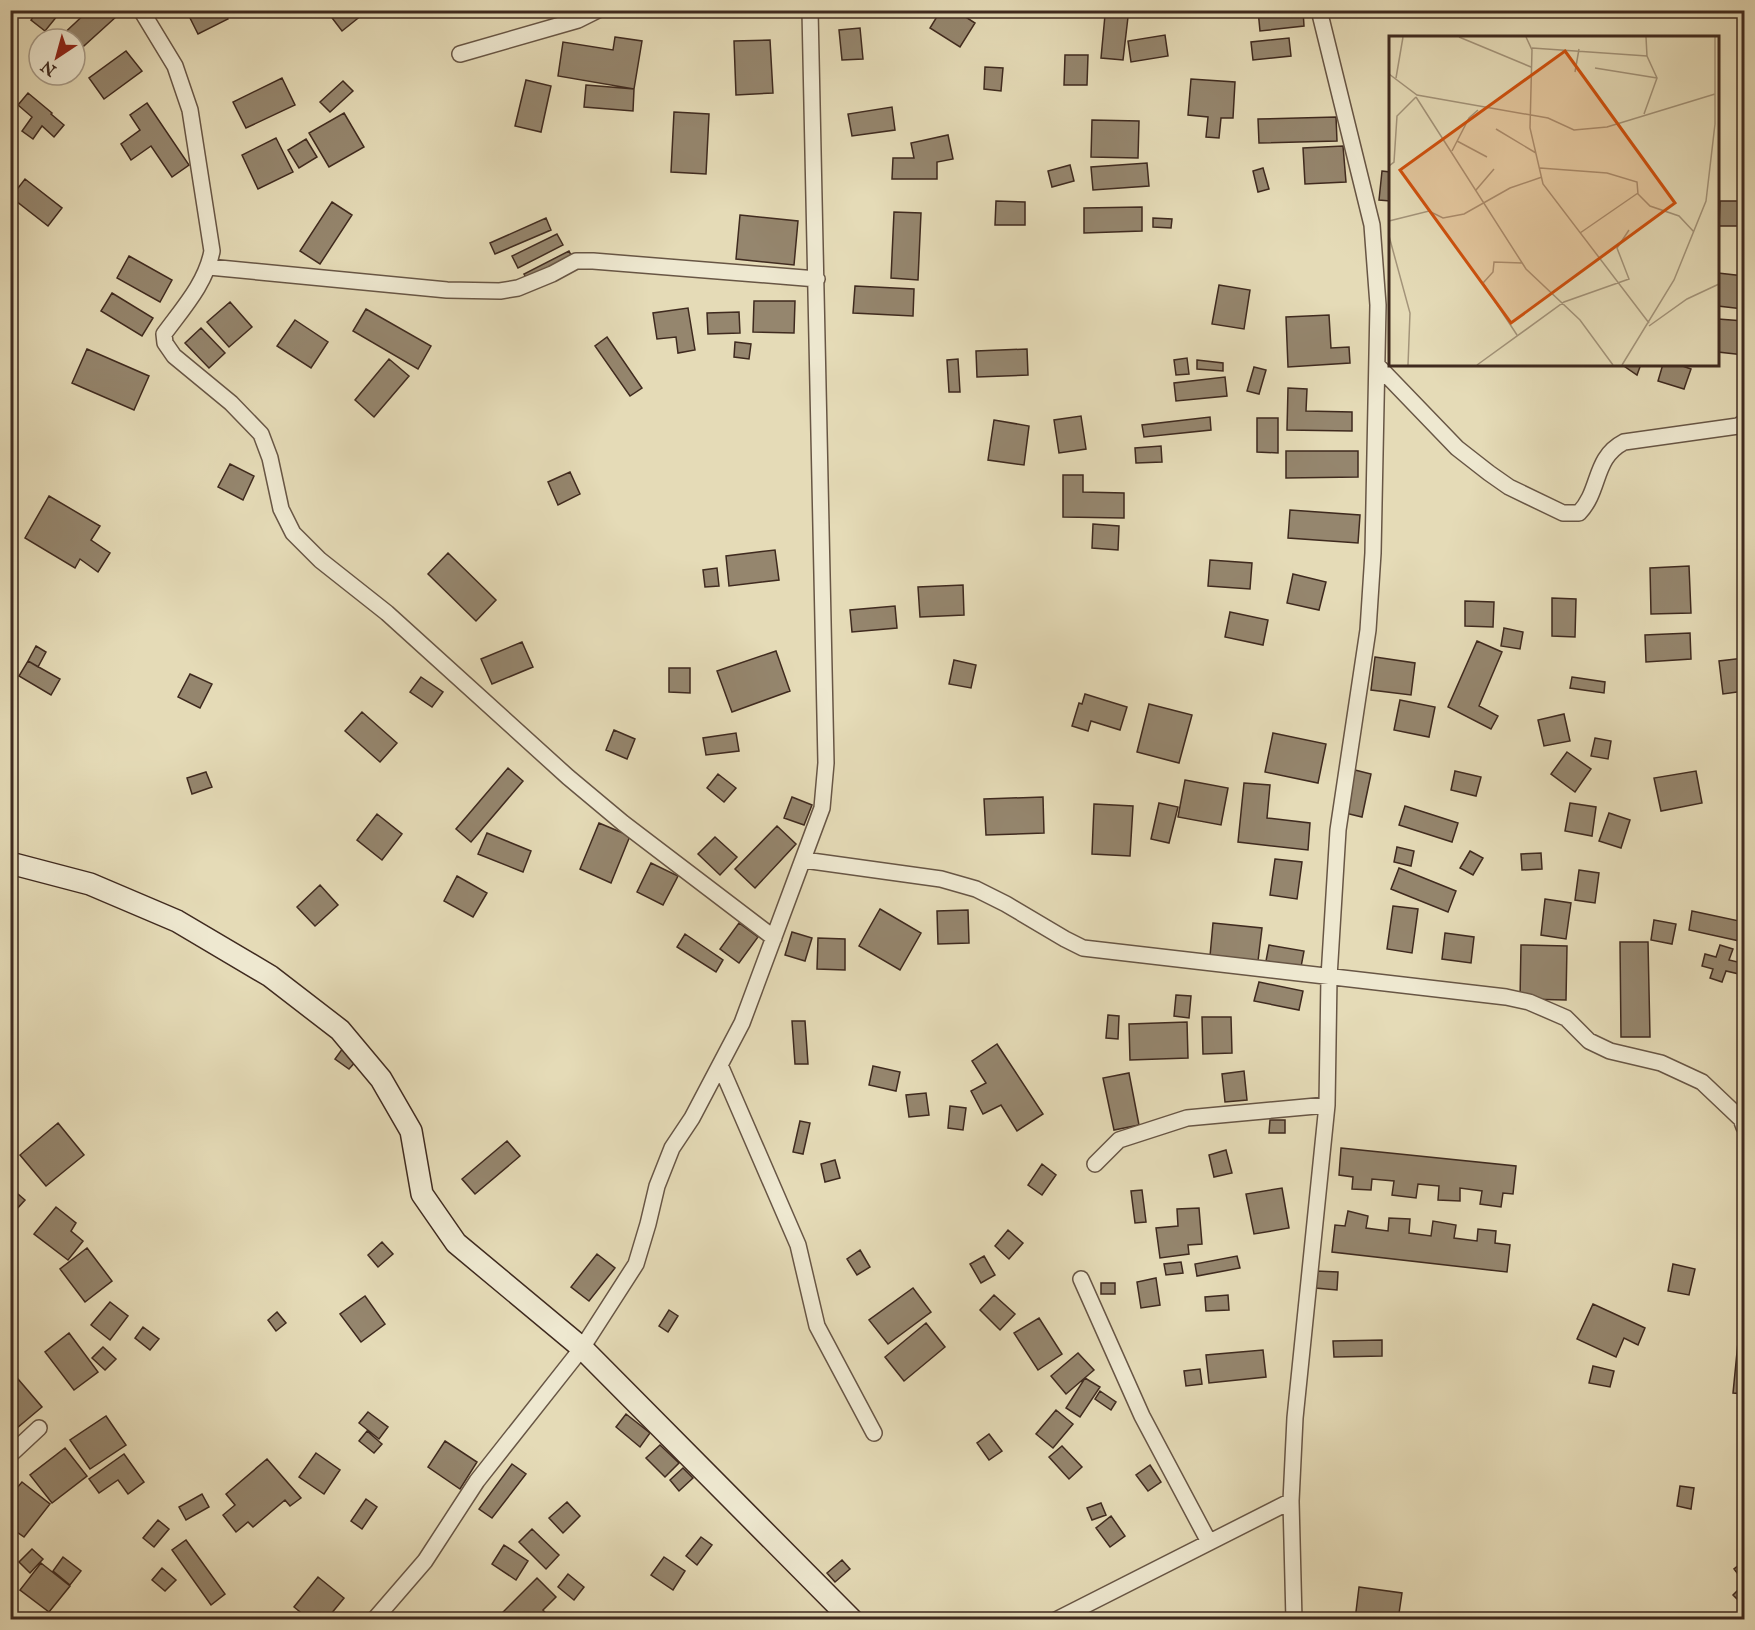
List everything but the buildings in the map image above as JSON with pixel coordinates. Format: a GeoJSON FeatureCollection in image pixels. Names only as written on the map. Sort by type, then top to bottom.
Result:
{"type":"FeatureCollection","features":[{"type":"Feature","properties":{"kind":"street"},"geometry":{"type":"LineString","coordinates":[[141,10],[175,66],[190,110],[212,251],[209,267],[198,288],[164,334],[165,343],[174,356],[231,403],[261,434],[270,458],[281,509],[293,533],[320,560],[387,613],[568,777],[623,823],[774,938]]}},
{"type":"Feature","properties":{"kind":"street"},"geometry":{"type":"LineString","coordinates":[[460,54],[578,20],[598,10]]}},
{"type":"Feature","properties":{"kind":"street"},"geometry":{"type":"LineString","coordinates":[[374,1620],[425,1561],[477,1481],[582,1348],[636,1264],[657,1185],[672,1148],[692,1118],[742,1023],[822,808],[826,763],[810,10]]}},
{"type":"Feature","properties":{"kind":"street"},"geometry":{"type":"LineString","coordinates":[[1294,1620],[1291,1501],[1295,1418],[1327,1105],[1329,977],[1338,830],[1368,630],[1373,553],[1378,305],[1372,225],[1319,10]]}},
{"type":"Feature","properties":{"kind":"street"},"geometry":{"type":"LineString","coordinates":[[209,267],[447,290],[500,291],[518,288],[576,261],[817,279]]}},
{"type":"Feature","properties":{"kind":"street"},"geometry":{"type":"LineString","coordinates":[[1377,365],[1457,448],[1509,487],[1563,513],[1579,513],[1588,503],[1602,462],[1612,448],[1624,442],[1738,426],[1744,422]]}},
{"type":"Feature","properties":{"kind":"street"},"geometry":{"type":"LineString","coordinates":[[804,860],[940,879],[976,889],[1083,948],[1506,997],[1529,1002],[1566,1018],[1589,1041],[1610,1051],[1661,1063],[1702,1082],[1741,1119],[1744,1127]]}},
{"type":"Feature","properties":{"kind":"street"},"geometry":{"type":"LineString","coordinates":[[10,862],[90,884],[177,921],[270,976],[340,1030],[381,1079],[411,1131],[422,1194],[456,1243],[582,1348],[852,1620]]}},
{"type":"Feature","properties":{"kind":"street"},"geometry":{"type":"LineString","coordinates":[[720,1065],[798,1245],[817,1326],[874,1433]]}},
{"type":"Feature","properties":{"kind":"street"},"geometry":{"type":"LineString","coordinates":[[1095,1164],[1119,1140],[1187,1118],[1327,1105]]}},
{"type":"Feature","properties":{"kind":"street"},"geometry":{"type":"LineString","coordinates":[[1081,1279],[1142,1416],[1209,1542]]}},
{"type":"Feature","properties":{"kind":"street"},"geometry":{"type":"LineString","coordinates":[[10,1455],[39,1428]]}},
{"type":"Feature","properties":{"kind":"street"},"geometry":{"type":"LineString","coordinates":[[1056,1620],[1291,1501]]}}]}
